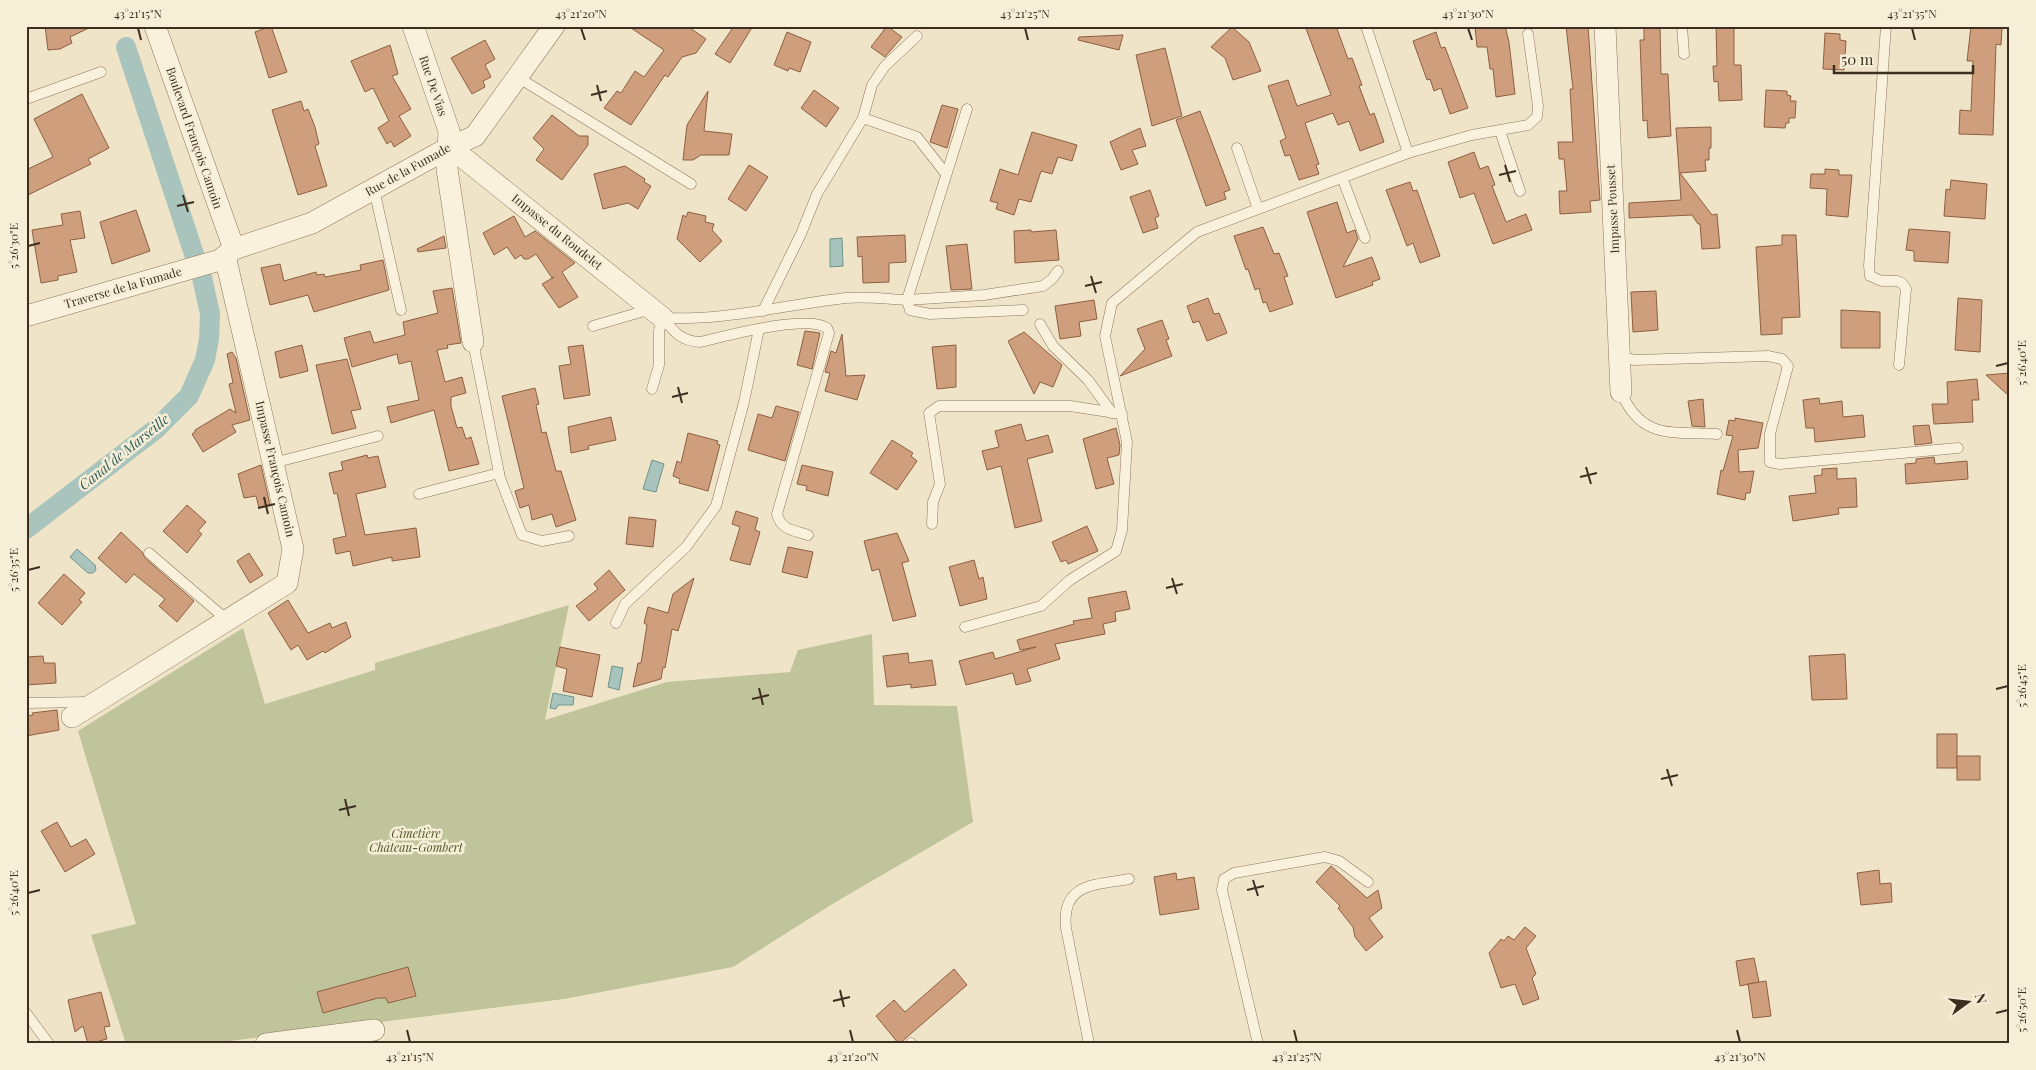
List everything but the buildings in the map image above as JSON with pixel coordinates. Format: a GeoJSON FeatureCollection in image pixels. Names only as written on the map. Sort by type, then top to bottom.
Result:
{"type":"FeatureCollection","features":[{"type":"Feature","properties":{"kind":"street","name":"Boulevard François Camoin"},"geometry":{"type":"LineString","coordinates":[[155,26],[226,255]]}},
{"type":"Feature","properties":{"kind":"street","name":"Rue De Vias"},"geometry":{"type":"LineString","coordinates":[[413,26],[449,131],[450,147],[447,169],[473,342]]}},
{"type":"Feature","properties":{"kind":"street","name":"Rue de la Fumade"},"geometry":{"type":"LineString","coordinates":[[226,255],[312,223],[450,147],[475,136],[519,78],[554,26]]}},
{"type":"Feature","properties":{"kind":"street","name":"Impasse Pousset"},"geometry":{"type":"LineString","coordinates":[[1605,26],[1621,392]]}},
{"type":"Feature","properties":{"kind":"street","name":"Impasse du Roudelet"},"geometry":{"type":"LineString","coordinates":[[450,147],[657,313]]}},
{"type":"Feature","properties":{"kind":"street","name":"Traverse de la Fumade"},"geometry":{"type":"LineString","coordinates":[[26,316],[186,270],[226,255]]}},
{"type":"Feature","properties":{"kind":"street","name":"Impasse François Camoin"},"geometry":{"type":"LineString","coordinates":[[72,717],[286,582],[293,549],[226,255]]}},
{"type":"Feature","properties":{"kind":"street"},"geometry":{"type":"LineString","coordinates":[[266,1044],[366,1035]]}},
{"type":"Feature","properties":{"kind":"lane"},"geometry":{"type":"LineString","coordinates":[[1366,26],[1408,153]]}},
{"type":"Feature","properties":{"kind":"lane"},"geometry":{"type":"LineString","coordinates":[[1682,26],[1684,54]]}},
{"type":"Feature","properties":{"kind":"lane"},"geometry":{"type":"LineString","coordinates":[[1886,26],[1869,266],[1870,276],[1881,281],[1897,280],[1904,284],[1906,289],[1899,365]]}},
{"type":"Feature","properties":{"kind":"lane"},"geometry":{"type":"LineString","coordinates":[[965,627],[1041,606],[1070,580],[1116,551],[1122,530],[1127,442],[1116,414],[1105,336],[1112,303],[1197,232],[1343,180],[1408,153],[1472,135],[1528,125],[1537,117],[1538,106],[1528,34]]}},
{"type":"Feature","properties":{"kind":"lane"},"geometry":{"type":"LineString","coordinates":[[763,312],[801,234],[817,194],[863,118],[872,85],[885,66],[917,36]]}},
{"type":"Feature","properties":{"kind":"lane"},"geometry":{"type":"LineString","coordinates":[[26,99],[101,72]]}},
{"type":"Feature","properties":{"kind":"lane"},"geometry":{"type":"LineString","coordinates":[[519,78],[691,184]]}},
{"type":"Feature","properties":{"kind":"lane"},"geometry":{"type":"LineString","coordinates":[[967,109],[906,300],[910,310],[930,314],[1023,310]]}},
{"type":"Feature","properties":{"kind":"lane"},"geometry":{"type":"LineString","coordinates":[[863,118],[917,137],[946,174]]}},
{"type":"Feature","properties":{"kind":"lane"},"geometry":{"type":"LineString","coordinates":[[1500,131],[1520,191]]}},
{"type":"Feature","properties":{"kind":"lane"},"geometry":{"type":"LineString","coordinates":[[1237,148],[1258,209]]}},
{"type":"Feature","properties":{"kind":"lane"},"geometry":{"type":"LineString","coordinates":[[1343,180],[1365,238]]}},
{"type":"Feature","properties":{"kind":"lane"},"geometry":{"type":"LineString","coordinates":[[374,189],[401,310]]}},
{"type":"Feature","properties":{"kind":"lane"},"geometry":{"type":"LineString","coordinates":[[593,326],[657,313],[695,319],[763,312],[847,298],[906,300],[984,295],[1043,286],[1058,271]]}},
{"type":"Feature","properties":{"kind":"lane"},"geometry":{"type":"LineString","coordinates":[[657,313],[674,333],[692,342],[700,342],[781,325],[817,323],[827,328],[829,333],[777,514],[779,522],[786,528],[808,535]]}},
{"type":"Feature","properties":{"kind":"lane"},"geometry":{"type":"LineString","coordinates":[[652,389],[659,364],[657,313]]}},
{"type":"Feature","properties":{"kind":"lane"},"geometry":{"type":"LineString","coordinates":[[1040,324],[1053,346],[1088,380],[1116,414]]}},
{"type":"Feature","properties":{"kind":"lane"},"geometry":{"type":"LineString","coordinates":[[616,623],[626,604],[686,547],[703,527],[716,506],[744,402],[758,329]]}},
{"type":"Feature","properties":{"kind":"lane"},"geometry":{"type":"LineString","coordinates":[[473,342],[498,473],[522,535],[542,542],[569,536]]}},
{"type":"Feature","properties":{"kind":"lane"},"geometry":{"type":"LineString","coordinates":[[1620,357],[1635,360],[1768,356],[1782,359],[1788,366],[1770,434],[1770,462],[1780,464],[1958,448]]}},
{"type":"Feature","properties":{"kind":"lane"},"geometry":{"type":"LineString","coordinates":[[1621,392],[1628,409],[1644,424],[1662,433],[1717,434]]}},
{"type":"Feature","properties":{"kind":"lane"},"geometry":{"type":"LineString","coordinates":[[932,524],[933,502],[940,484],[928,413],[939,406],[1070,406],[1116,414]]}},
{"type":"Feature","properties":{"kind":"lane"},"geometry":{"type":"LineString","coordinates":[[274,464],[378,436]]}},
{"type":"Feature","properties":{"kind":"lane"},"geometry":{"type":"LineString","coordinates":[[419,494],[498,473]]}},
{"type":"Feature","properties":{"kind":"lane"},"geometry":{"type":"LineString","coordinates":[[149,553],[227,620]]}},
{"type":"Feature","properties":{"kind":"lane"},"geometry":{"type":"LineString","coordinates":[[26,703],[95,702]]}},
{"type":"Feature","properties":{"kind":"lane"},"geometry":{"type":"LineString","coordinates":[[1258,1044],[1222,890],[1224,880],[1234,873],[1325,857],[1339,861],[1368,882]]}},
{"type":"Feature","properties":{"kind":"lane"},"geometry":{"type":"LineString","coordinates":[[1089,1044],[1066,928],[1065,915],[1067,904],[1072,895],[1084,887],[1129,879]]}},
{"type":"Feature","properties":{"kind":"lane"},"geometry":{"type":"LineString","coordinates":[[26,1012],[49,1044]]}},
{"type":"Feature","properties":{"kind":"green space","name":"Cimetière Château-Gombert"},"geometry":{"type":"Polygon","coordinates":[[[569,605],[545,720],[667,682],[790,672],[798,650],[872,634],[874,705],[957,706],[973,822],[834,903],[733,967],[564,999],[206,1044],[126,1044],[91,935],[136,924],[78,731],[243,628],[265,704],[375,670],[375,663],[569,605]]]}},
{"type":"Feature","properties":{"kind":"water"},"geometry":{"type":"Polygon","coordinates":[[[842,238],[843,266],[830,267],[830,239],[842,238]]]}},
{"type":"Feature","properties":{"kind":"water"},"geometry":{"type":"Polygon","coordinates":[[[652,460],[664,464],[656,492],[643,489],[652,460]]]}},
{"type":"Feature","properties":{"kind":"water"},"geometry":{"type":"Polygon","coordinates":[[[77,549],[95,565],[96,570],[93,573],[88,573],[70,557],[77,549]]]}},
{"type":"Feature","properties":{"kind":"water"},"geometry":{"type":"Polygon","coordinates":[[[612,666],[623,668],[619,690],[608,687],[612,666]]]}},
{"type":"Feature","properties":{"kind":"water"},"geometry":{"type":"Polygon","coordinates":[[[553,693],[574,697],[573,705],[558,705],[556,709],[550,708],[553,693]]]}},
{"type":"Feature","properties":{"kind":"waterway","name":"Canal de Marseille"},"geometry":{"type":"LineString","coordinates":[[126,47],[195,257]]}},
{"type":"Feature","properties":{"kind":"waterway","name":"Canal de Marseille"},"geometry":{"type":"LineString","coordinates":[[26,529],[156,429],[189,396],[205,360],[209,339],[210,314],[201,273]]}}]}
